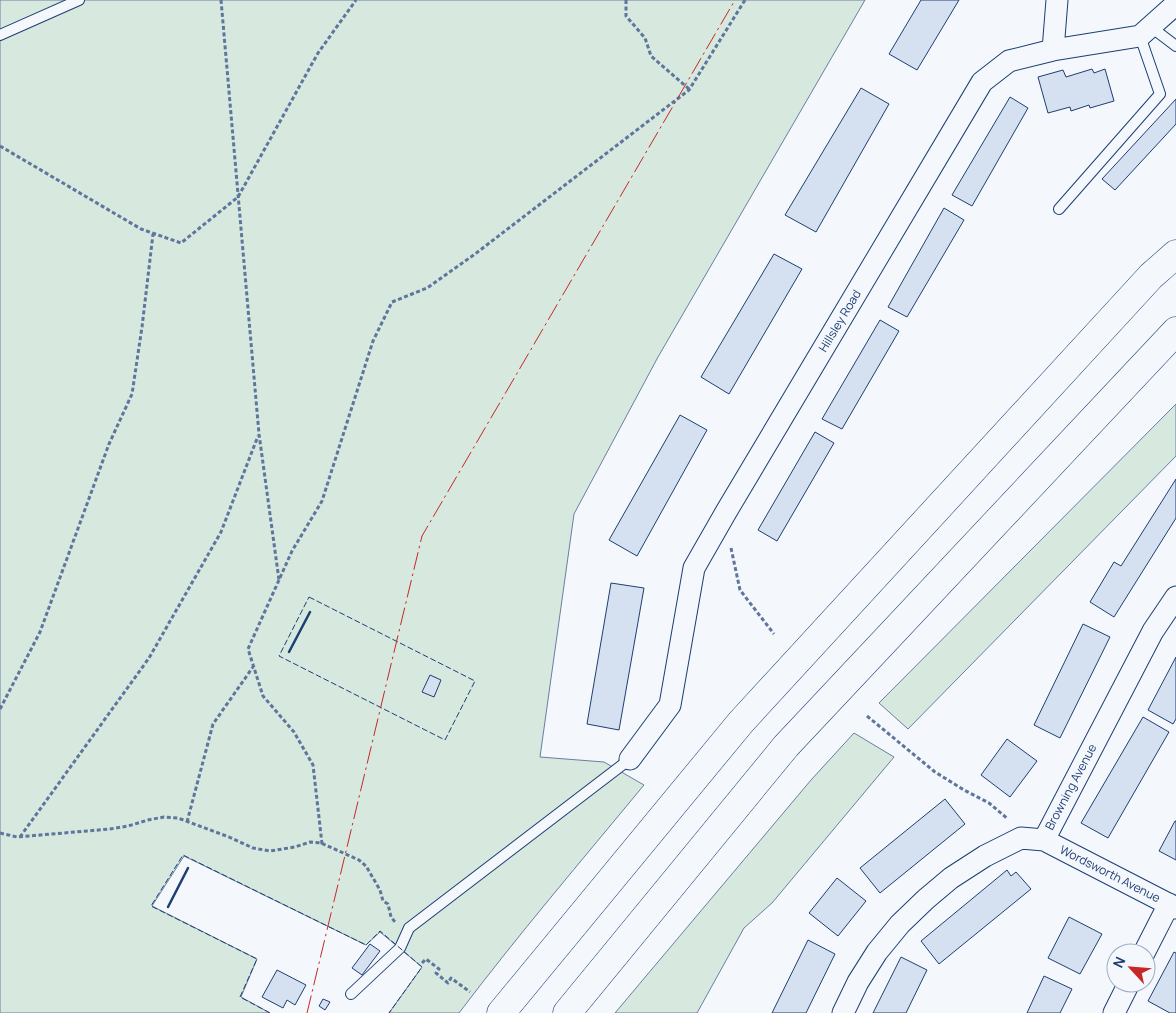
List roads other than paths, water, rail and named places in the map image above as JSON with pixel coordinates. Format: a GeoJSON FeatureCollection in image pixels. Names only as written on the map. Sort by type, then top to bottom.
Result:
{"type":"FeatureCollection","features":[{"type":"Feature","properties":{"kind":"highway"},"geometry":{"type":"LineString","coordinates":[[501,1013],[741,722],[1151,276],[1176,254]]}},
{"type":"Feature","properties":{"kind":"highway"},"geometry":{"type":"LineString","coordinates":[[567,1013],[786,746],[1176,331]]}},
{"type":"Feature","properties":{"kind":"street"},"geometry":{"type":"LineString","coordinates":[[1053,50],[1057,0]]}},
{"type":"Feature","properties":{"kind":"street"},"geometry":{"type":"LineString","coordinates":[[1146,31],[1176,4]]}},
{"type":"Feature","properties":{"kind":"street","name":"Hillsley Road"},"geometry":{"type":"LineString","coordinates":[[630,760],[670,705],[694,568],[982,82],[1009,61],[1146,31]]}},
{"type":"Feature","properties":{"kind":"street","name":"Browning Avenue"},"geometry":{"type":"LineString","coordinates":[[843,1013],[858,982],[878,952],[900,924],[926,899],[951,878],[985,856],[1021,838],[1044,840],[1153,631],[1176,597]]}},
{"type":"Feature","properties":{"kind":"street","name":"Wordsworth Avenue"},"geometry":{"type":"LineString","coordinates":[[1044,840],[1173,906]]}},
{"type":"Feature","properties":{"kind":"street"},"geometry":{"type":"LineString","coordinates":[[1150,943],[1173,906]]}},
{"type":"Feature","properties":{"kind":"street"},"geometry":{"type":"LineString","coordinates":[[1114,1013],[1124,993]]}},
{"type":"Feature","properties":{"kind":"lane"},"geometry":{"type":"LineString","coordinates":[[0,35],[78,0]]}},
{"type":"Feature","properties":{"kind":"lane"},"geometry":{"type":"LineString","coordinates":[[1146,31],[1176,46]]}},
{"type":"Feature","properties":{"kind":"lane"},"geometry":{"type":"LineString","coordinates":[[1059,209],[1160,94],[1146,31]]}},
{"type":"Feature","properties":{"kind":"lane"},"geometry":{"type":"LineString","coordinates":[[351,994],[400,948],[409,928],[630,760]]}}]}
